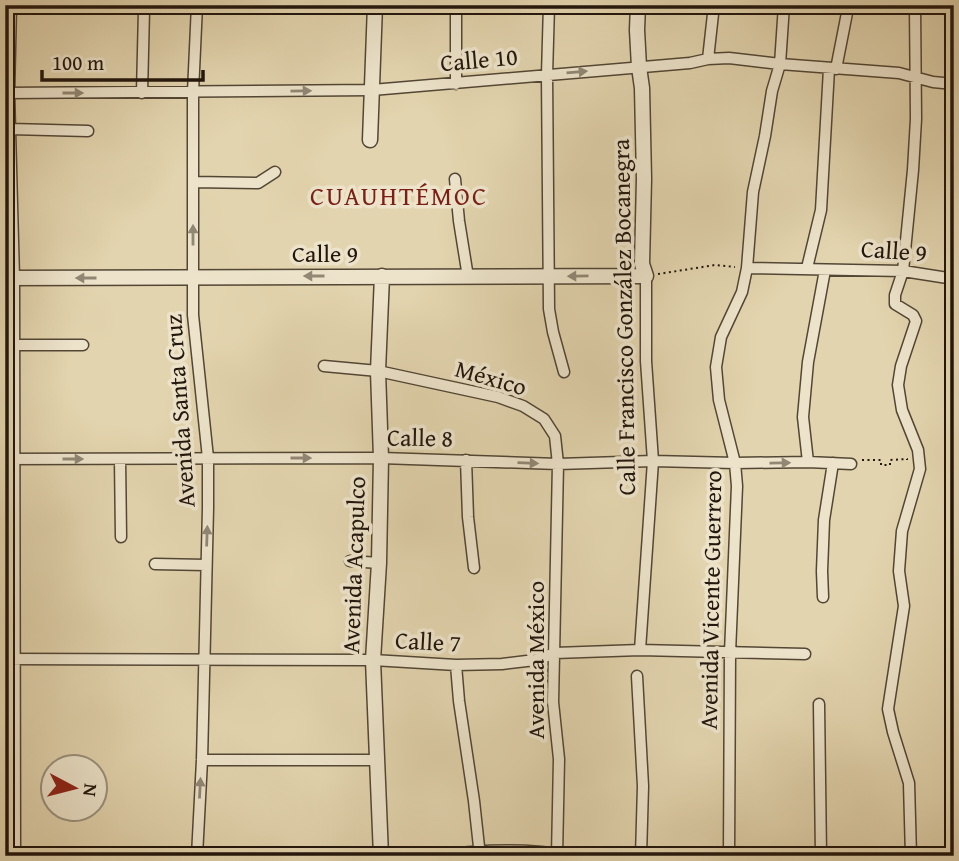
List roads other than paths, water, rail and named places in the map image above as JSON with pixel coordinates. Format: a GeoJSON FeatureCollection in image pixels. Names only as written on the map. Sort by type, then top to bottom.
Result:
{"type":"FeatureCollection","features":[{"type":"Feature","properties":{"kind":"street"},"geometry":{"type":"LineString","coordinates":[[11,5],[7,93],[10,129],[9,278],[13,345],[10,659],[15,856]]}},
{"type":"Feature","properties":{"kind":"street","name":"Avenida Santa Cruz"},"geometry":{"type":"LineString","coordinates":[[197,5],[193,92],[193,277],[194,315],[208,458],[202,760],[197,856]]}},
{"type":"Feature","properties":{"kind":"street"},"geometry":{"type":"LineString","coordinates":[[370,140],[375,5]]}},
{"type":"Feature","properties":{"kind":"street"},"geometry":{"type":"LineString","coordinates":[[456,5],[456,84]]}},
{"type":"Feature","properties":{"kind":"street"},"geometry":{"type":"LineString","coordinates":[[549,5],[547,75],[550,309],[564,372]]}},
{"type":"Feature","properties":{"kind":"street","name":"Calle Francisco González Bocanegra"},"geometry":{"type":"LineString","coordinates":[[638,5],[644,179],[642,264],[646,276],[646,361],[653,461],[640,650]]}},
{"type":"Feature","properties":{"kind":"street"},"geometry":{"type":"LineString","coordinates":[[708,59],[714,5]]}},
{"type":"Feature","properties":{"kind":"street","name":"Avenida Vicente Guerrero"},"geometry":{"type":"LineString","coordinates":[[729,856],[730,653],[737,486],[735,463],[719,400],[716,367],[721,337],[742,292],[747,268],[752,192],[772,90],[780,64],[784,5]]}},
{"type":"Feature","properties":{"kind":"street"},"geometry":{"type":"LineString","coordinates":[[911,856],[909,783],[888,709],[904,606],[898,571],[902,531],[920,469],[918,450],[902,410],[898,385],[901,366],[916,321],[914,314],[895,304],[895,295],[903,271],[913,170],[916,119],[915,5]]}},
{"type":"Feature","properties":{"kind":"street"},"geometry":{"type":"LineString","coordinates":[[142,93],[144,10]]}},
{"type":"Feature","properties":{"kind":"street"},"geometry":{"type":"LineString","coordinates":[[807,268],[821,210],[833,69],[847,13]]}},
{"type":"Feature","properties":{"kind":"street","name":"Calle 10"},"geometry":{"type":"LineString","coordinates":[[7,93],[372,90],[729,58],[899,73],[933,82],[954,84]]}},
{"type":"Feature","properties":{"kind":"street"},"geometry":{"type":"LineString","coordinates":[[10,129],[88,131]]}},
{"type":"Feature","properties":{"kind":"street"},"geometry":{"type":"LineString","coordinates":[[193,182],[258,183],[275,172]]}},
{"type":"Feature","properties":{"kind":"street"},"geometry":{"type":"LineString","coordinates":[[455,179],[468,277]]}},
{"type":"Feature","properties":{"kind":"street","name":"Calle 9"},"geometry":{"type":"LineString","coordinates":[[747,268],[903,271],[954,279]]}},
{"type":"Feature","properties":{"kind":"street"},"geometry":{"type":"LineString","coordinates":[[808,462],[803,417],[808,362],[825,270]]}},
{"type":"Feature","properties":{"kind":"street","name":"Avenida Acapulco"},"geometry":{"type":"LineString","coordinates":[[381,856],[373,660],[379,563],[381,458],[378,371],[382,276]]}},
{"type":"Feature","properties":{"kind":"street","name":"Calle 9"},"geometry":{"type":"LineString","coordinates":[[9,278],[646,276]]}},
{"type":"Feature","properties":{"kind":"street"},"geometry":{"type":"LineString","coordinates":[[13,345],[83,345]]}},
{"type":"Feature","properties":{"kind":"street","name":"México"},"geometry":{"type":"LineString","coordinates":[[324,366],[378,371],[498,397],[523,406],[544,419],[555,436],[558,464]]}},
{"type":"Feature","properties":{"kind":"street","name":"Calle 8"},"geometry":{"type":"LineString","coordinates":[[10,459],[381,458],[558,464],[653,461],[850,464]]}},
{"type":"Feature","properties":{"kind":"street"},"geometry":{"type":"LineString","coordinates":[[120,459],[121,537]]}},
{"type":"Feature","properties":{"kind":"street"},"geometry":{"type":"LineString","coordinates":[[466,460],[468,517],[474,568]]}},
{"type":"Feature","properties":{"kind":"street"},"geometry":{"type":"LineString","coordinates":[[823,597],[824,520],[834,463]]}},
{"type":"Feature","properties":{"kind":"street","name":"Avenida México"},"geometry":{"type":"LineString","coordinates":[[557,854],[559,759],[553,702],[558,464]]}},
{"type":"Feature","properties":{"kind":"street"},"geometry":{"type":"LineString","coordinates":[[350,561],[379,563]]}},
{"type":"Feature","properties":{"kind":"street"},"geometry":{"type":"LineString","coordinates":[[155,564],[206,565]]}},
{"type":"Feature","properties":{"kind":"street","name":"Calle 7"},"geometry":{"type":"LineString","coordinates":[[10,659],[373,660],[456,665],[502,664],[535,660],[555,653],[640,650],[805,654]]}},
{"type":"Feature","properties":{"kind":"street"},"geometry":{"type":"LineString","coordinates":[[456,665],[480,853]]}},
{"type":"Feature","properties":{"kind":"street"},"geometry":{"type":"LineString","coordinates":[[637,676],[643,786],[641,856]]}},
{"type":"Feature","properties":{"kind":"street"},"geometry":{"type":"LineString","coordinates":[[819,704],[821,856]]}},
{"type":"Feature","properties":{"kind":"street"},"geometry":{"type":"LineString","coordinates":[[202,760],[377,760]]}},
{"type":"Feature","properties":{"kind":"street"},"geometry":{"type":"LineString","coordinates":[[430,856],[480,853],[571,856]]}},
{"type":"Feature","properties":{"kind":"district","name":"CUAUHTÉMOC"},"geometry":{"type":"Point","coordinates":[399,196]}}]}
